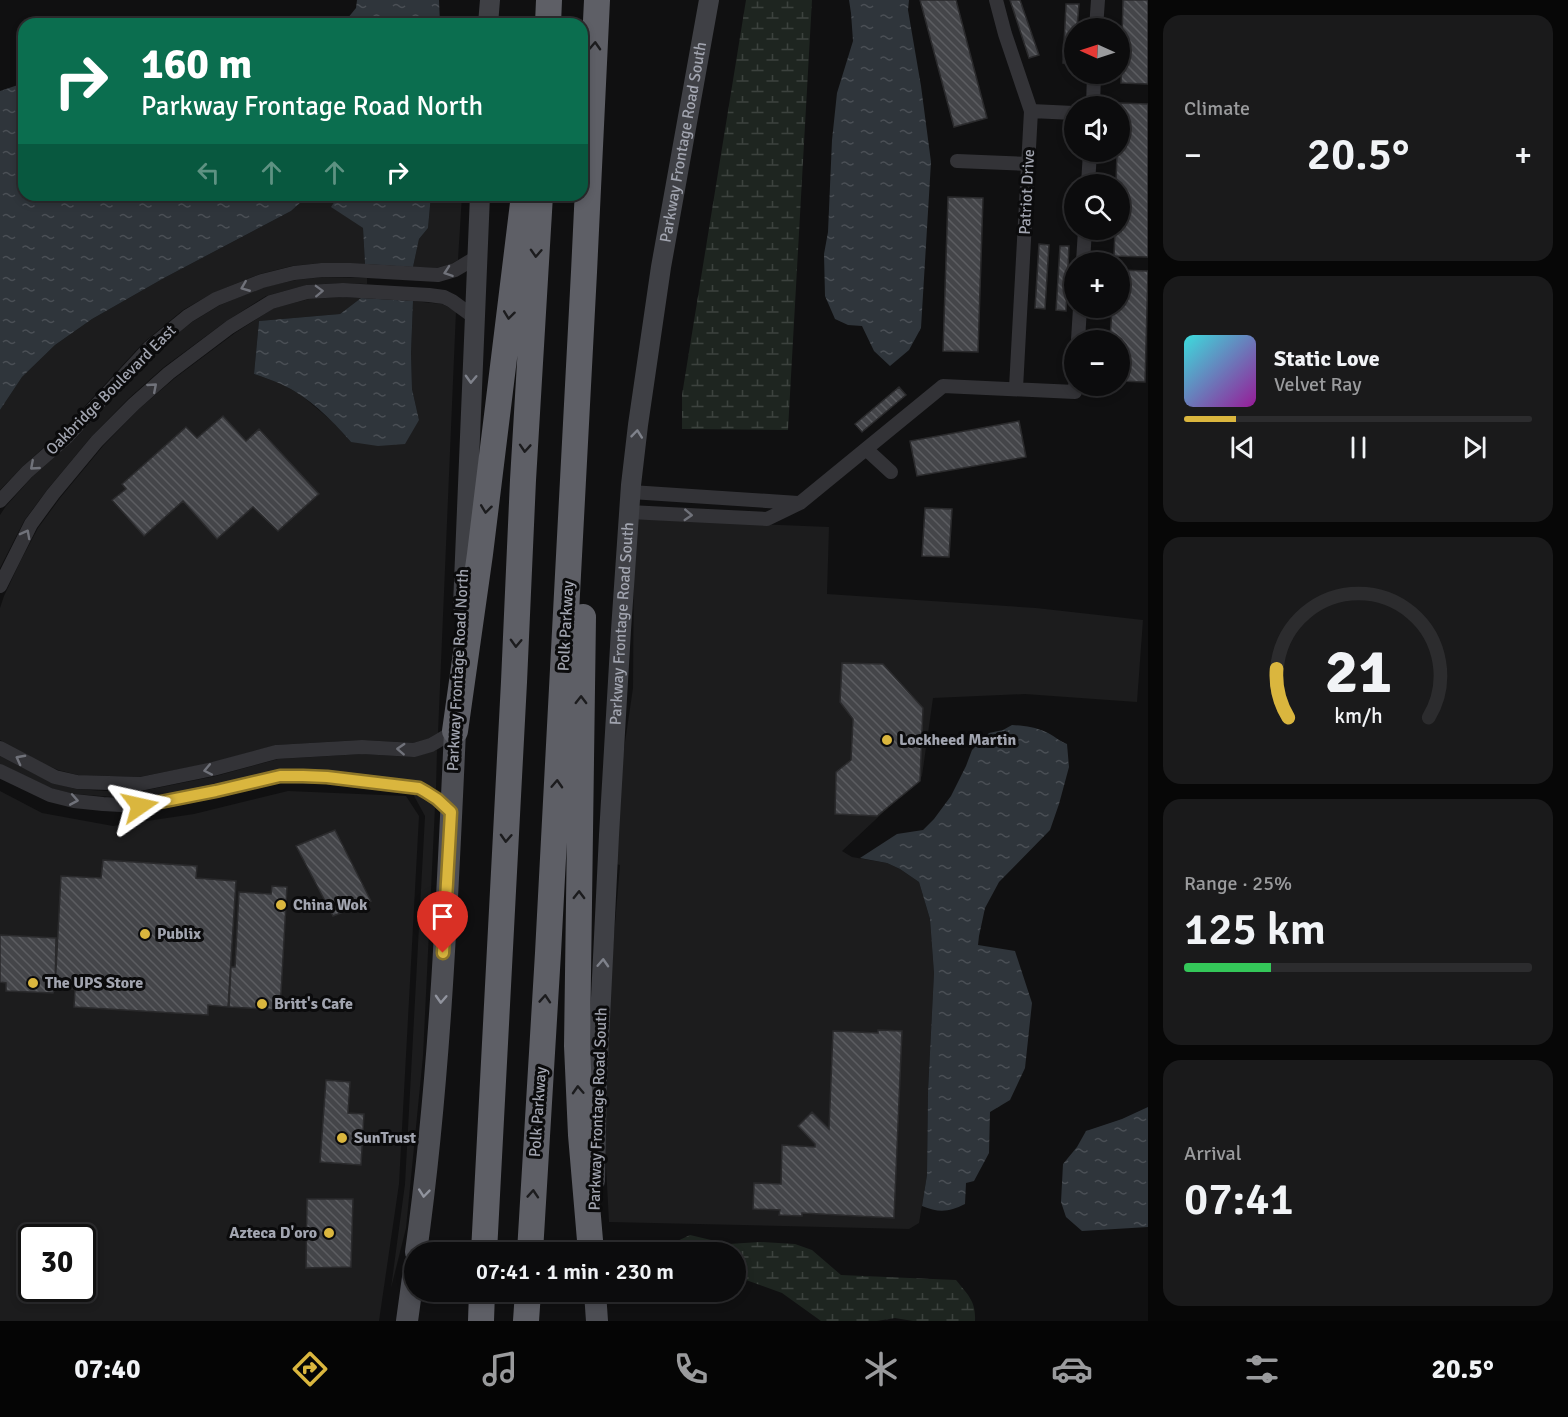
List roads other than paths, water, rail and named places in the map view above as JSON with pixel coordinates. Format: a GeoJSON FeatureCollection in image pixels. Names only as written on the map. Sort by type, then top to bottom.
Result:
{"type":"FeatureCollection","features":[{"type":"Feature","properties":{"kind":"highway"},"geometry":{"type":"LineString","coordinates":[[548,18],[549,0]]}},
{"type":"Feature","properties":{"kind":"highway","name":"Polk Parkway"},"geometry":{"type":"LineString","coordinates":[[588,188],[597,0]]}},
{"type":"Feature","properties":{"kind":"highway"},"geometry":{"type":"LineString","coordinates":[[455,731],[480,554],[523,201]]}},
{"type":"Feature","properties":{"kind":"highway"},"geometry":{"type":"LineString","coordinates":[[485,1242],[523,480],[540,201]]}},
{"type":"Feature","properties":{"kind":"highway","name":"Polk Parkway"},"geometry":{"type":"LineString","coordinates":[[531,1242],[550,929],[587,201]]}},
{"type":"Feature","properties":{"kind":"highway"},"geometry":{"type":"LineString","coordinates":[[584,272],[587,403],[577,1046],[582,1146],[592,1242]]}},
{"type":"Feature","properties":{"kind":"highway"},"geometry":{"type":"LineString","coordinates":[[481,1321],[482,1302]]}},
{"type":"Feature","properties":{"kind":"highway"},"geometry":{"type":"LineString","coordinates":[[526,1321],[527,1302]]}},
{"type":"Feature","properties":{"kind":"main road"},"geometry":{"type":"LineString","coordinates":[[488,18],[490,0]]}},
{"type":"Feature","properties":{"kind":"main road","name":"Parkway Frontage Road South"},"geometry":{"type":"LineString","coordinates":[[593,1242],[597,1080],[629,512],[638,425],[661,267],[709,0]]}},
{"type":"Feature","properties":{"kind":"main road","name":"Parkway Frontage Road North"},"geometry":{"type":"LineString","coordinates":[[417,1242],[438,1046],[462,614],[480,201]]}},
{"type":"Feature","properties":{"kind":"main road"},"geometry":{"type":"LineString","coordinates":[[407,1321],[410,1302]]}},
{"type":"Feature","properties":{"kind":"main road"},"geometry":{"type":"LineString","coordinates":[[596,1302],[597,1321]]}},
{"type":"Feature","properties":{"kind":"street","name":"Patriot Drive"},"geometry":{"type":"LineString","coordinates":[[996,0],[1031,111],[1016,388]]}},
{"type":"Feature","properties":{"kind":"street"},"geometry":{"type":"LineString","coordinates":[[1097,18],[1098,0]]}},
{"type":"Feature","properties":{"kind":"street"},"geometry":{"type":"LineString","coordinates":[[1031,111],[1064,113]]}},
{"type":"Feature","properties":{"kind":"street"},"geometry":{"type":"LineString","coordinates":[[957,161],[1028,164]]}},
{"type":"Feature","properties":{"kind":"street","name":"Oakbridge Boulevard East"},"geometry":{"type":"LineString","coordinates":[[0,501],[27,472],[67,436],[149,348],[188,316],[216,299],[262,281],[294,273],[322,270],[438,275],[455,270],[477,257]]}},
{"type":"Feature","properties":{"kind":"street","name":"Oakbridge Boulevard East"},"geometry":{"type":"LineString","coordinates":[[0,586],[31,524],[97,441],[169,372],[230,327],[271,302],[307,292],[343,290],[414,294],[444,297],[474,317]]}},
{"type":"Feature","properties":{"kind":"street"},"geometry":{"type":"LineString","coordinates":[[629,512],[767,519],[800,503],[943,386],[1064,391]]}},
{"type":"Feature","properties":{"kind":"street"},"geometry":{"type":"LineString","coordinates":[[866,449],[891,472]]}},
{"type":"Feature","properties":{"kind":"street"},"geometry":{"type":"LineString","coordinates":[[631,492],[800,503]]}},
{"type":"Feature","properties":{"kind":"street"},"geometry":{"type":"LineString","coordinates":[[0,748],[55,777],[77,782],[140,784],[213,769],[276,752],[362,747],[414,750],[431,745],[455,731]]}},
{"type":"Feature","properties":{"kind":"street"},"geometry":{"type":"LineString","coordinates":[[0,771],[50,795],[74,801],[140,806],[280,776],[327,777],[419,788],[437,799],[451,812]]}},
{"type":"Feature","properties":{"kind":"water"},"geometry":{"type":"Polygon","coordinates":[[[357,0],[439,0],[440,18],[348,18],[356,8],[357,0]]]}},
{"type":"Feature","properties":{"kind":"water"},"geometry":{"type":"Polygon","coordinates":[[[849,0],[909,0],[908,10],[931,162],[921,328],[909,350],[890,366],[874,351],[862,326],[848,325],[835,319],[825,296],[824,254],[828,232],[832,140],[837,93],[853,41],[849,0]]]}},
{"type":"Feature","properties":{"kind":"water"},"geometry":{"type":"Polygon","coordinates":[[[18,85],[18,201],[302,201],[291,211],[92,319],[55,345],[22,377],[0,410],[0,91],[18,85]]]}},
{"type":"Feature","properties":{"kind":"water"},"geometry":{"type":"Polygon","coordinates":[[[335,201],[430,201],[428,228],[419,239],[413,267],[365,264],[363,228],[331,207],[335,201]]]}},
{"type":"Feature","properties":{"kind":"water"},"geometry":{"type":"Polygon","coordinates":[[[361,298],[413,301],[412,389],[419,420],[405,444],[378,446],[351,442],[301,395],[281,384],[254,374],[259,321],[340,314],[361,298]]]}},
{"type":"Feature","properties":{"kind":"water"},"geometry":{"type":"Polygon","coordinates":[[[1012,725],[1042,730],[1067,744],[1069,767],[1050,830],[999,882],[985,908],[979,936],[978,945],[1015,951],[1032,1003],[1025,1068],[1010,1100],[990,1112],[989,1153],[974,1181],[966,1183],[965,1204],[954,1209],[939,1211],[922,1206],[927,1175],[928,1092],[934,973],[930,919],[919,882],[887,863],[860,858],[897,834],[923,830],[951,796],[972,750],[989,733],[1012,725]]]}},
{"type":"Feature","properties":{"kind":"water"},"geometry":{"type":"Polygon","coordinates":[[[1148,1107],[1148,1227],[1082,1231],[1066,1217],[1061,1202],[1063,1164],[1086,1131],[1122,1119],[1148,1107]]]}},
{"type":"Feature","properties":{"kind":"place","name":"Lockheed Martin"},"geometry":{"type":"Point","coordinates":[887,740]}},
{"type":"Feature","properties":{"kind":"place","name":"China Wok"},"geometry":{"type":"Point","coordinates":[281,905]}},
{"type":"Feature","properties":{"kind":"place","name":"Publix"},"geometry":{"type":"Point","coordinates":[145,934]}},
{"type":"Feature","properties":{"kind":"place","name":"The UPS Store"},"geometry":{"type":"Point","coordinates":[33,983]}},
{"type":"Feature","properties":{"kind":"place","name":"Britt's Cafe"},"geometry":{"type":"Point","coordinates":[262,1004]}},
{"type":"Feature","properties":{"kind":"place","name":"SunTrust"},"geometry":{"type":"Point","coordinates":[342,1138]}},
{"type":"Feature","properties":{"kind":"place","name":"Azteca D'oro"},"geometry":{"type":"Point","coordinates":[329,1233]}}]}
